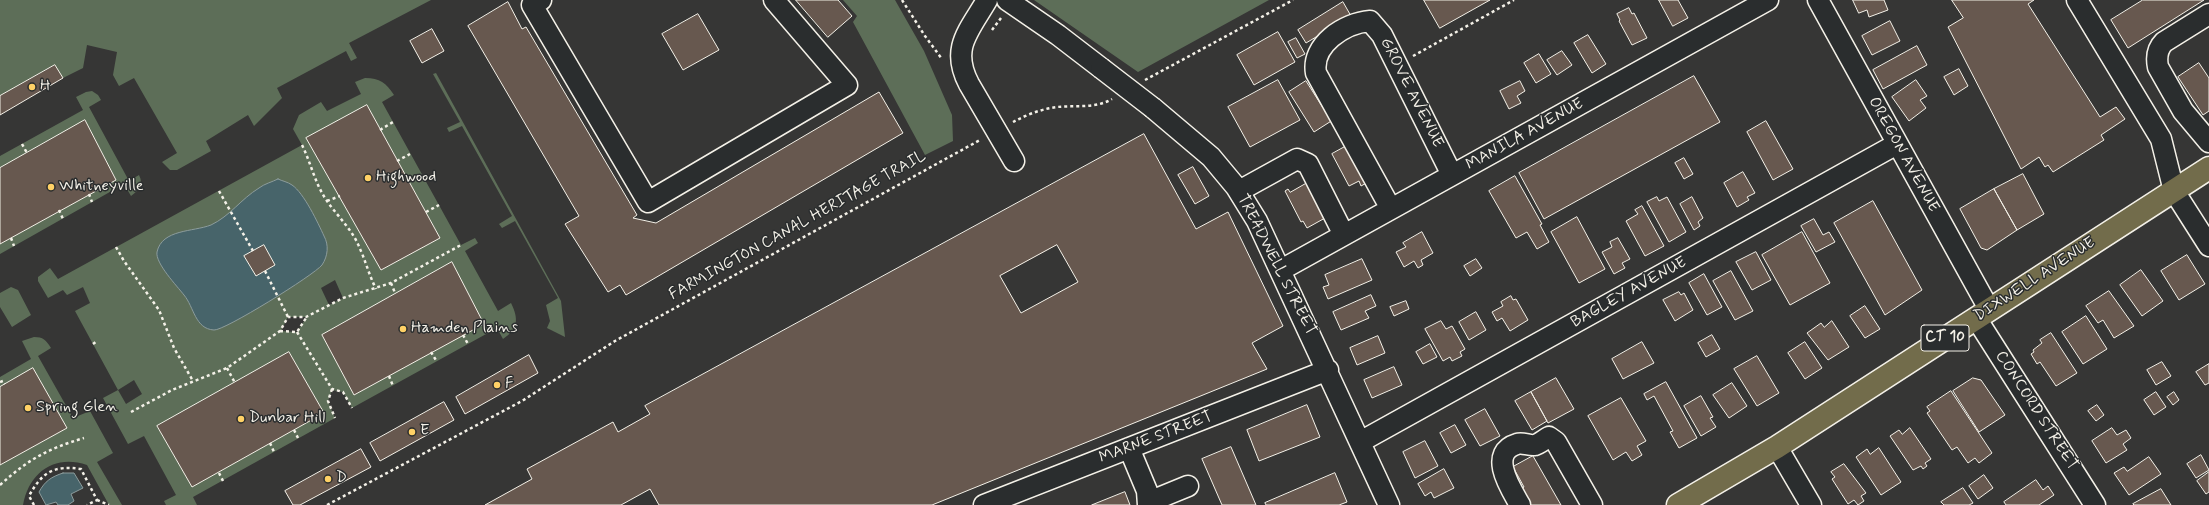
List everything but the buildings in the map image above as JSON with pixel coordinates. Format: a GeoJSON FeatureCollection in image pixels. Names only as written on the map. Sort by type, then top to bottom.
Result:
{"type":"FeatureCollection","features":[{"type":"Feature","properties":{"kind":"main road","name":"DIXWELL AVENUE"},"geometry":{"type":"LineString","coordinates":[[1687,503],[2209,168]]}},
{"type":"Feature","properties":{"kind":"street"},"geometry":{"type":"LineString","coordinates":[[540,0],[532,5],[648,202],[847,85],[774,0]]}},
{"type":"Feature","properties":{"kind":"street","name":"TREADWELL STREET"},"geometry":{"type":"LineString","coordinates":[[1007,0],[1058,35],[1153,108],[1211,157],[1239,191],[1257,221],[1281,270],[1389,505]]}},
{"type":"Feature","properties":{"kind":"street","name":"MANILA AVENUE"},"geometry":{"type":"LineString","coordinates":[[1281,270],[1452,175],[1737,8],[1768,0]]}},
{"type":"Feature","properties":{"kind":"street","name":"OREGON AVENUE"},"geometry":{"type":"LineString","coordinates":[[1818,0],[1897,144],[1983,314]]}},
{"type":"Feature","properties":{"kind":"street"},"geometry":{"type":"LineString","coordinates":[[2077,0],[2161,139],[2174,191],[2209,246]]}},
{"type":"Feature","properties":{"kind":"street"},"geometry":{"type":"LineString","coordinates":[[986,2],[968,31],[962,46],[960,59],[962,71],[1005,124],[1014,161]]}},
{"type":"Feature","properties":{"kind":"street","name":"GROVE AVENUE"},"geometry":{"type":"LineString","coordinates":[[1391,209],[1316,73],[1315,63],[1322,48],[1337,34],[1350,26],[1370,21],[1382,35],[1452,175]]}},
{"type":"Feature","properties":{"kind":"street"},"geometry":{"type":"LineString","coordinates":[[2205,136],[2184,111],[2158,67],[2156,59],[2159,46],[2164,42],[2208,21]]}},
{"type":"Feature","properties":{"kind":"street","name":"BAGLEY AVENUE"},"geometry":{"type":"LineString","coordinates":[[1360,442],[1897,144]]}},
{"type":"Feature","properties":{"kind":"street"},"geometry":{"type":"LineString","coordinates":[[1239,191],[1296,159],[1308,164],[1344,235]]}},
{"type":"Feature","properties":{"kind":"street","name":"CONCORD STREET"},"geometry":{"type":"LineString","coordinates":[[1983,314],[2096,505]]}},
{"type":"Feature","properties":{"kind":"street","name":"MARNE STREET"},"geometry":{"type":"LineString","coordinates":[[984,505],[1328,370]]}},
{"type":"Feature","properties":{"kind":"street"},"geometry":{"type":"LineString","coordinates":[[1520,505],[1504,476],[1502,464],[1504,455],[1508,448],[1517,444],[1535,445],[1549,437],[1556,442],[1592,505]]}},
{"type":"Feature","properties":{"kind":"street"},"geometry":{"type":"LineString","coordinates":[[1776,447],[1811,505]]}},
{"type":"Feature","properties":{"kind":"street"},"geometry":{"type":"LineString","coordinates":[[1129,448],[1147,491],[1148,504],[1188,486]]}},
{"type":"Feature","properties":{"kind":"path"},"geometry":{"type":"LineString","coordinates":[[902,0],[925,36],[945,63]]}},
{"type":"Feature","properties":{"kind":"path"},"geometry":{"type":"LineString","coordinates":[[1143,81],[1293,0]]}},
{"type":"Feature","properties":{"kind":"path"},"geometry":{"type":"LineString","coordinates":[[1397,65],[1514,0]]}},
{"type":"Feature","properties":{"kind":"path"},"geometry":{"type":"LineString","coordinates":[[986,2],[1001,17],[989,34]]}},
{"type":"Feature","properties":{"kind":"path","name":"FARMINGTON CANAL HERITAGE TRAIL"},"geometry":{"type":"LineString","coordinates":[[327,505],[522,401],[615,341],[1005,124],[1033,112],[1056,107],[1088,106],[1107,102],[1118,95]]}},
{"type":"Feature","properties":{"kind":"path"},"geometry":{"type":"LineString","coordinates":[[380,130],[394,122]]}},
{"type":"Feature","properties":{"kind":"path"},"geometry":{"type":"LineString","coordinates":[[22,144],[27,153]]}},
{"type":"Feature","properties":{"kind":"path"},"geometry":{"type":"LineString","coordinates":[[302,145],[311,164],[317,183],[327,201],[347,226],[360,248],[367,272],[376,289]]}},
{"type":"Feature","properties":{"kind":"path"},"geometry":{"type":"LineString","coordinates":[[397,161],[410,154]]}},
{"type":"Feature","properties":{"kind":"path"},"geometry":{"type":"LineString","coordinates":[[219,191],[253,251]]}},
{"type":"Feature","properties":{"kind":"path"},"geometry":{"type":"LineString","coordinates":[[89,194],[92,202]]}},
{"type":"Feature","properties":{"kind":"path"},"geometry":{"type":"LineString","coordinates":[[327,201],[340,196]]}},
{"type":"Feature","properties":{"kind":"path"},"geometry":{"type":"LineString","coordinates":[[426,212],[439,205]]}},
{"type":"Feature","properties":{"kind":"path"},"geometry":{"type":"LineString","coordinates":[[59,210],[63,219]]}},
{"type":"Feature","properties":{"kind":"path"},"geometry":{"type":"LineString","coordinates":[[11,238],[14,246]]}},
{"type":"Feature","properties":{"kind":"path"},"geometry":{"type":"LineString","coordinates":[[288,317],[306,317],[343,298],[376,289],[391,283],[461,245]]}},
{"type":"Feature","properties":{"kind":"path"},"geometry":{"type":"LineString","coordinates":[[116,247],[159,310],[174,348],[193,381]]}},
{"type":"Feature","properties":{"kind":"path"},"geometry":{"type":"LineString","coordinates":[[265,271],[279,296],[288,317]]}},
{"type":"Feature","properties":{"kind":"path"},"geometry":{"type":"LineString","coordinates":[[391,283],[395,293]]}},
{"type":"Feature","properties":{"kind":"path"},"geometry":{"type":"LineString","coordinates":[[131,412],[193,381],[227,368],[280,331],[288,317]]}},
{"type":"Feature","properties":{"kind":"path"},"geometry":{"type":"LineString","coordinates":[[297,332],[306,317]]}},
{"type":"Feature","properties":{"kind":"path"},"geometry":{"type":"LineString","coordinates":[[280,331],[297,332]]}},
{"type":"Feature","properties":{"kind":"path"},"geometry":{"type":"LineString","coordinates":[[297,332],[332,390],[343,392],[352,408]]}},
{"type":"Feature","properties":{"kind":"path"},"geometry":{"type":"LineString","coordinates":[[463,335],[468,344]]}},
{"type":"Feature","properties":{"kind":"path"},"geometry":{"type":"LineString","coordinates":[[93,344],[97,342]]}},
{"type":"Feature","properties":{"kind":"path"},"geometry":{"type":"LineString","coordinates":[[431,352],[437,362]]}},
{"type":"Feature","properties":{"kind":"path"},"geometry":{"type":"LineString","coordinates":[[227,368],[235,383]]}},
{"type":"Feature","properties":{"kind":"path"},"geometry":{"type":"LineString","coordinates":[[389,376],[393,386]]}},
{"type":"Feature","properties":{"kind":"path"},"geometry":{"type":"LineString","coordinates":[[0,382],[3,381],[5,384]]}},
{"type":"Feature","properties":{"kind":"path"},"geometry":{"type":"LineString","coordinates":[[332,390],[328,400],[335,418]]}},
{"type":"Feature","properties":{"kind":"path"},"geometry":{"type":"LineString","coordinates":[[294,430],[298,438]]}},
{"type":"Feature","properties":{"kind":"path"},"geometry":{"type":"LineString","coordinates":[[0,485],[36,456],[56,446],[84,438]]}},
{"type":"Feature","properties":{"kind":"path"},"geometry":{"type":"LineString","coordinates":[[270,443],[274,452]]}},
{"type":"Feature","properties":{"kind":"path"},"geometry":{"type":"LineString","coordinates":[[34,505],[29,496],[36,483],[48,472],[64,466],[80,469],[97,500],[109,505]]}},
{"type":"Feature","properties":{"kind":"path"},"geometry":{"type":"LineString","coordinates":[[218,473],[223,481]]}},
{"type":"Feature","properties":{"kind":"path"},"geometry":{"type":"LineString","coordinates":[[88,505],[97,500]]}},
{"type":"Feature","properties":{"kind":"green space"},"geometry":{"type":"Polygon","coordinates":[[[0,0],[431,0],[349,43],[357,58],[351,61],[346,51],[277,88],[282,98],[254,126],[248,115],[206,141],[211,151],[177,170],[170,170],[162,162],[177,153],[134,78],[119,86],[113,75],[117,52],[87,45],[83,68],[63,78],[54,65],[0,96],[0,0]]]}},
{"type":"Feature","properties":{"kind":"green space"},"geometry":{"type":"Polygon","coordinates":[[[843,0],[895,0],[924,51],[952,115],[953,141],[925,155],[853,22],[857,16],[843,0]]]}},
{"type":"Feature","properties":{"kind":"green space"},"geometry":{"type":"Polygon","coordinates":[[[1034,0],[1269,0],[1138,72],[1034,0]]]}},
{"type":"Feature","properties":{"kind":"green space"},"geometry":{"type":"Polygon","coordinates":[[[436,73],[561,301],[565,337],[547,328],[550,321],[546,305],[558,298],[515,221],[502,228],[499,224],[512,216],[462,126],[449,132],[447,128],[460,122],[433,74],[436,73]]]}},
{"type":"Feature","properties":{"kind":"green space"},"geometry":{"type":"Polygon","coordinates":[[[365,78],[379,80],[388,87],[394,95],[382,102],[461,245],[475,238],[478,243],[465,251],[498,311],[511,303],[514,309],[516,323],[512,331],[503,339],[497,328],[352,408],[343,392],[332,390],[328,401],[335,418],[193,497],[197,505],[166,505],[164,501],[176,495],[144,436],[128,444],[103,398],[118,390],[75,311],[90,303],[83,287],[67,295],[63,290],[48,298],[38,281],[38,277],[50,268],[58,279],[302,145],[293,129],[299,115],[321,102],[327,111],[361,94],[355,82],[365,78]],[[367,105],[307,138],[381,270],[440,238],[367,105]],[[452,262],[322,335],[354,395],[431,352],[452,262]],[[335,280],[321,288],[329,305],[343,298],[335,280]],[[288,317],[281,331],[297,332],[306,317],[288,317]],[[289,352],[157,426],[192,487],[324,413],[289,352]],[[134,380],[118,390],[126,404],[142,394],[134,380]]]}},
{"type":"Feature","properties":{"kind":"green space"},"geometry":{"type":"Polygon","coordinates":[[[92,91],[98,95],[101,100],[89,107],[129,181],[139,175],[141,182],[140,187],[131,196],[124,184],[0,254],[0,244],[116,180],[85,120],[0,168],[0,156],[83,110],[76,97],[92,91]]]}},
{"type":"Feature","properties":{"kind":"green space"},"geometry":{"type":"Polygon","coordinates":[[[11,287],[18,290],[31,315],[12,327],[0,307],[0,293],[11,287]]]}},
{"type":"Feature","properties":{"kind":"green space"},"geometry":{"type":"Polygon","coordinates":[[[34,337],[44,340],[51,348],[38,356],[73,418],[90,411],[113,453],[97,462],[122,505],[109,505],[87,465],[75,462],[64,462],[45,468],[37,475],[26,493],[23,505],[0,505],[0,465],[67,428],[33,369],[0,387],[0,377],[31,359],[22,341],[34,337]]]}},
{"type":"Feature","properties":{"kind":"water"},"geometry":{"type":"Polygon","coordinates":[[[278,179],[297,189],[310,209],[326,239],[326,258],[322,265],[315,271],[269,302],[221,328],[214,330],[208,329],[199,322],[184,295],[159,262],[157,252],[160,245],[165,239],[179,232],[211,225],[230,212],[263,185],[278,179]]]}},
{"type":"Feature","properties":{"kind":"water"},"geometry":{"type":"Polygon","coordinates":[[[63,473],[74,473],[83,488],[71,494],[74,501],[68,505],[58,505],[56,502],[46,505],[39,492],[49,480],[63,473]]]}},
{"type":"Feature","properties":{"kind":"place","name":"H"},"geometry":{"type":"Point","coordinates":[32,87]}},
{"type":"Feature","properties":{"kind":"place","name":"Highwood"},"geometry":{"type":"Point","coordinates":[368,178]}},
{"type":"Feature","properties":{"kind":"place","name":"Whitneyville"},"geometry":{"type":"Point","coordinates":[51,187]}},
{"type":"Feature","properties":{"kind":"place","name":"Hamden Plains"},"geometry":{"type":"Point","coordinates":[403,329]}},
{"type":"Feature","properties":{"kind":"place","name":"F"},"geometry":{"type":"Point","coordinates":[497,385]}},
{"type":"Feature","properties":{"kind":"place","name":"Spring Glen"},"geometry":{"type":"Point","coordinates":[28,408]}},
{"type":"Feature","properties":{"kind":"place","name":"Dunbar Hill"},"geometry":{"type":"Point","coordinates":[241,419]}},
{"type":"Feature","properties":{"kind":"place","name":"E"},"geometry":{"type":"Point","coordinates":[412,432]}},
{"type":"Feature","properties":{"kind":"place","name":"D"},"geometry":{"type":"Point","coordinates":[328,479]}}]}
